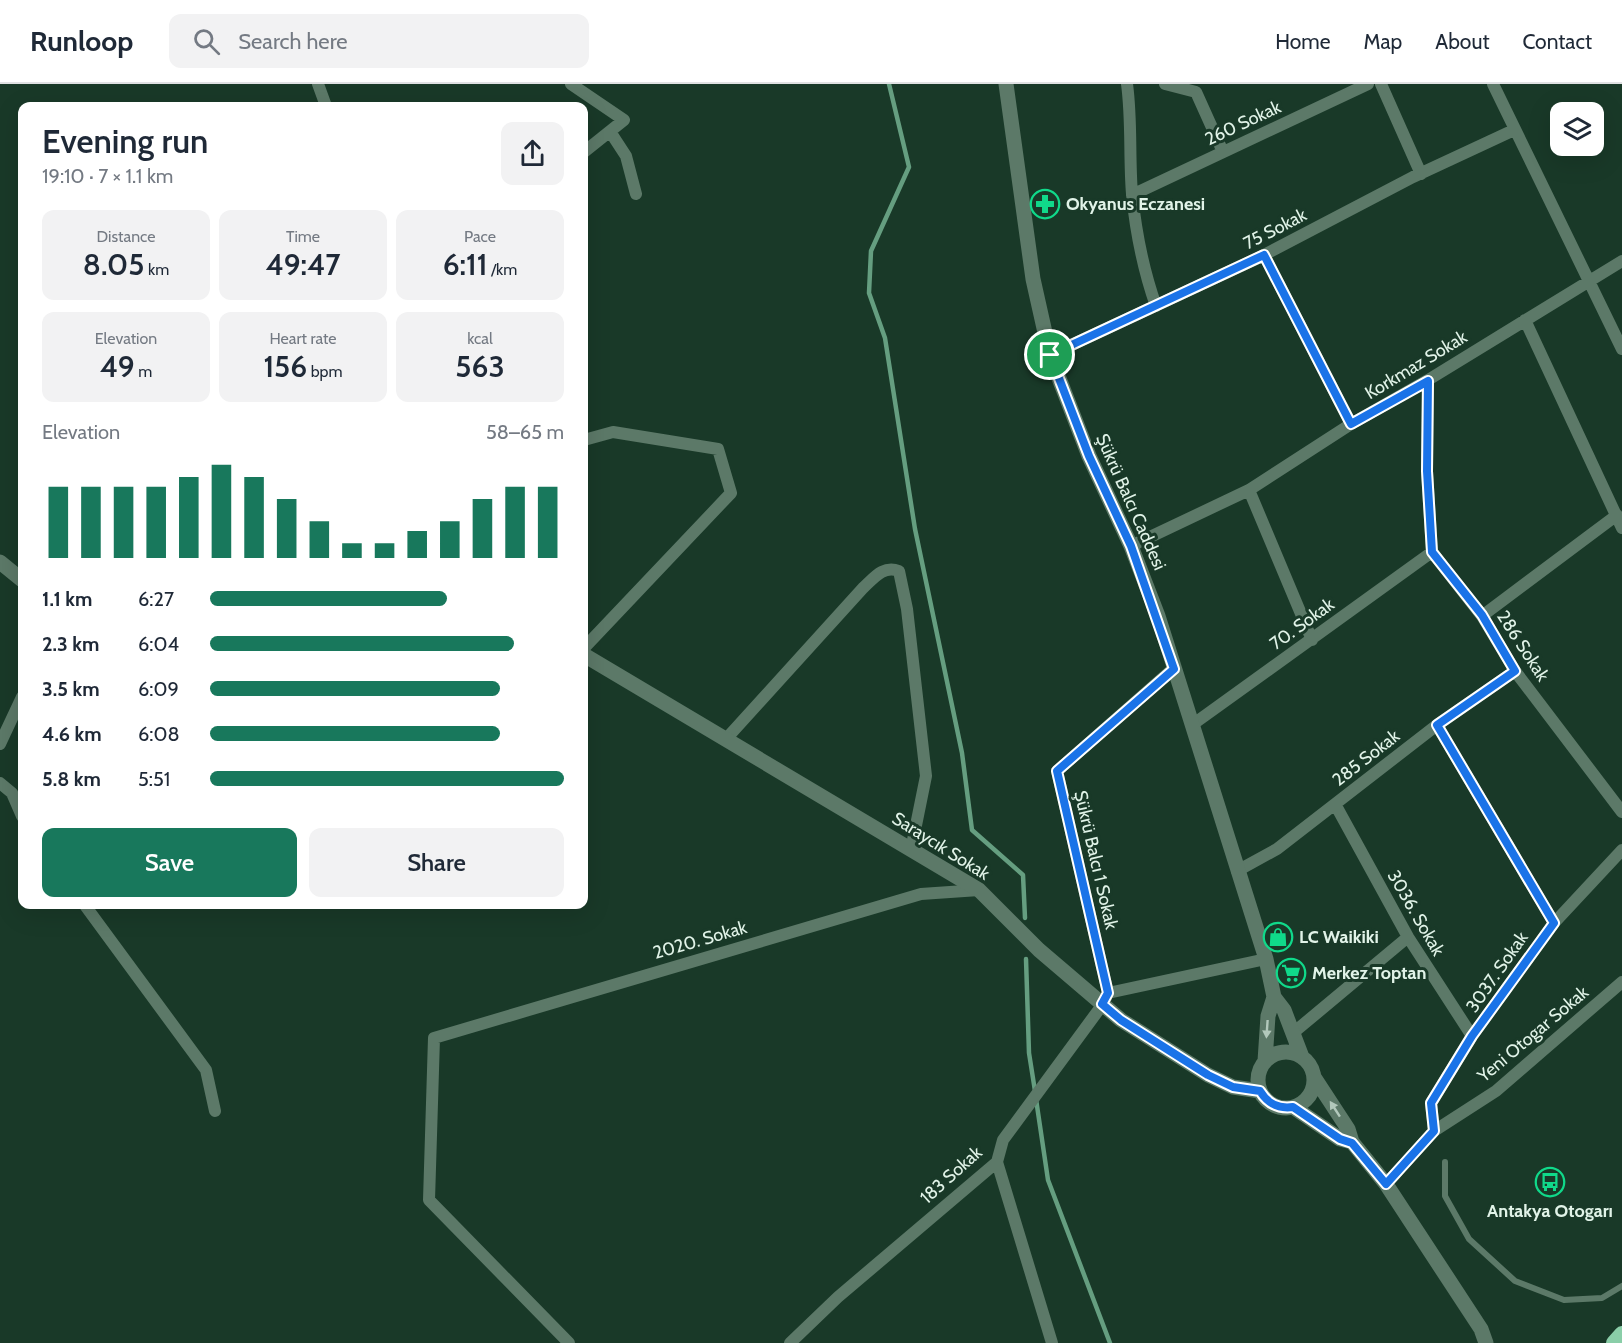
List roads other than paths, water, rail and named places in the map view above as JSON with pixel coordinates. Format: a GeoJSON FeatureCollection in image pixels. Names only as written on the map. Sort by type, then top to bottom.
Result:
{"type":"FeatureCollection","features":[{"type":"Feature","properties":{"kind":"highway"},"geometry":{"type":"LineString","coordinates":[[1614,1343],[1622,1334]]}},
{"type":"Feature","properties":{"kind":"street"},"geometry":{"type":"LineString","coordinates":[[318,84],[325,102]]}},
{"type":"Feature","properties":{"kind":"street"},"geometry":{"type":"LineString","coordinates":[[571,84],[624,120],[588,150]]}},
{"type":"Feature","properties":{"kind":"street","name":"Şükrü Balcı Caddesi"},"geometry":{"type":"LineString","coordinates":[[1006,84],[1033,279],[1050,355],[1089,456],[1131,546],[1192,725],[1266,959],[1274,997],[1284,1010],[1302,1057]]}},
{"type":"Feature","properties":{"kind":"street"},"geometry":{"type":"LineString","coordinates":[[1165,84],[1196,92],[1223,152]]}},
{"type":"Feature","properties":{"kind":"street","name":"260 Sokak"},"geometry":{"type":"LineString","coordinates":[[1132,195],[1368,84]]}},
{"type":"Feature","properties":{"kind":"street"},"geometry":{"type":"LineString","coordinates":[[1381,84],[1421,174]]}},
{"type":"Feature","properties":{"kind":"street"},"geometry":{"type":"LineString","coordinates":[[1493,84],[1587,282],[1622,349]]}},
{"type":"Feature","properties":{"kind":"street"},"geometry":{"type":"LineString","coordinates":[[1129,85],[1132,195],[1142,265],[1156,306]]}},
{"type":"Feature","properties":{"kind":"street","name":"75 Sokak"},"geometry":{"type":"LineString","coordinates":[[1050,355],[1264,255],[1421,174],[1514,130]]}},
{"type":"Feature","properties":{"kind":"street"},"geometry":{"type":"LineString","coordinates":[[611,133],[626,156],[636,194]]}},
{"type":"Feature","properties":{"kind":"street"},"geometry":{"type":"LineString","coordinates":[[1264,255],[1351,424]]}},
{"type":"Feature","properties":{"kind":"street","name":"Korkmaz Sokak"},"geometry":{"type":"LineString","coordinates":[[1131,546],[1250,490],[1351,424],[1428,381],[1622,261]]}},
{"type":"Feature","properties":{"kind":"street"},"geometry":{"type":"LineString","coordinates":[[1524,320],[1622,528]]}},
{"type":"Feature","properties":{"kind":"street"},"geometry":{"type":"LineString","coordinates":[[1428,381],[1427,471],[1432,552]]}},
{"type":"Feature","properties":{"kind":"street"},"geometry":{"type":"LineString","coordinates":[[588,439],[613,432],[718,449],[731,493],[588,644]]}},
{"type":"Feature","properties":{"kind":"street"},"geometry":{"type":"LineString","coordinates":[[1250,490],[1312,640]]}},
{"type":"Feature","properties":{"kind":"street"},"geometry":{"type":"LineString","coordinates":[[1482,615],[1617,515]]}},
{"type":"Feature","properties":{"kind":"street","name":"286 Sokak"},"geometry":{"type":"LineString","coordinates":[[1432,552],[1482,615],[1515,671],[1622,812]]}},
{"type":"Feature","properties":{"kind":"street","name":"70. Sokak"},"geometry":{"type":"LineString","coordinates":[[1192,725],[1432,552]]}},
{"type":"Feature","properties":{"kind":"street"},"geometry":{"type":"LineString","coordinates":[[0,562],[18,577]]}},
{"type":"Feature","properties":{"kind":"street"},"geometry":{"type":"LineString","coordinates":[[726,740],[863,588],[881,571],[899,571],[914,665],[926,776],[911,850]]}},
{"type":"Feature","properties":{"kind":"street","name":"Saraycık Sokak"},"geometry":{"type":"LineString","coordinates":[[588,657],[979,890],[1039,950],[1105,998],[1121,1020],[1208,1075],[1233,1087],[1260,1091]]}},
{"type":"Feature","properties":{"kind":"street","name":"Şükrü Balcı 1 Sokak"},"geometry":{"type":"LineString","coordinates":[[1105,998],[1057,771],[1174,669]]}},
{"type":"Feature","properties":{"kind":"street","name":"285 Sokak"},"geometry":{"type":"LineString","coordinates":[[1237,870],[1277,849],[1437,725],[1515,671]]}},
{"type":"Feature","properties":{"kind":"street"},"geometry":{"type":"LineString","coordinates":[[0,744],[18,706]]}},
{"type":"Feature","properties":{"kind":"street"},"geometry":{"type":"LineString","coordinates":[[1437,725],[1554,923]]}},
{"type":"Feature","properties":{"kind":"street"},"geometry":{"type":"LineString","coordinates":[[0,783],[12,793],[18,807]]}},
{"type":"Feature","properties":{"kind":"street","name":"3036. Sokak"},"geometry":{"type":"LineString","coordinates":[[1335,804],[1408,937],[1472,1036]]}},
{"type":"Feature","properties":{"kind":"street","name":"3037. Sokak"},"geometry":{"type":"LineString","coordinates":[[1434,1131],[1431,1103],[1472,1036],[1554,923],[1622,850]]}},
{"type":"Feature","properties":{"kind":"street","name":"2020. Sokak"},"geometry":{"type":"LineString","coordinates":[[569,1343],[429,1200],[434,1038],[921,894],[979,890]]}},
{"type":"Feature","properties":{"kind":"street"},"geometry":{"type":"LineString","coordinates":[[88,909],[206,1070],[215,1111]]}},
{"type":"Feature","properties":{"kind":"street"},"geometry":{"type":"LineString","coordinates":[[1293,1033],[1408,937]]}},
{"type":"Feature","properties":{"kind":"street"},"geometry":{"type":"LineString","coordinates":[[1105,998],[1266,959]]}},
{"type":"Feature","properties":{"kind":"street","name":"Yeni Otogar Sokak"},"geometry":{"type":"LineString","coordinates":[[1386,1184],[1434,1131],[1496,1090],[1622,982]]}},
{"type":"Feature","properties":{"kind":"street","name":"Şükrü Balcı Caddesi"},"geometry":{"type":"LineString","coordinates":[[1265,1061],[1268,1016],[1274,997]]}},
{"type":"Feature","properties":{"kind":"street","name":"183 Sokak"},"geometry":{"type":"LineString","coordinates":[[790,1343],[837,1298],[997,1162],[1003,1140],[1105,998]]}},
{"type":"Feature","properties":{"kind":"street"},"geometry":{"type":"LineString","coordinates":[[1314,1077],[1307,1099],[1293,1107],[1285,1108],[1270,1103],[1260,1091],[1258,1075],[1265,1061],[1279,1053],[1295,1053],[1308,1062],[1314,1077],[1348,1130],[1352,1143],[1386,1184],[1483,1336],[1499,1343]]}},
{"type":"Feature","properties":{"kind":"street"},"geometry":{"type":"LineString","coordinates":[[1293,1107],[1340,1139],[1352,1143]]}},
{"type":"Feature","properties":{"kind":"street"},"geometry":{"type":"LineString","coordinates":[[997,1162],[1052,1343]]}},
{"type":"Feature","properties":{"kind":"lane"},"geometry":{"type":"LineString","coordinates":[[1445,1162],[1445,1196],[1469,1239],[1515,1281],[1564,1300],[1602,1298],[1622,1286]]}},
{"type":"Feature","properties":{"kind":"waterway"},"geometry":{"type":"LineString","coordinates":[[889,84],[909,167],[871,251],[869,293],[885,338],[915,529],[962,753],[972,830],[1023,875],[1025,918]]}},
{"type":"Feature","properties":{"kind":"waterway"},"geometry":{"type":"LineString","coordinates":[[1026,959],[1029,1053],[1035,1091]]}},
{"type":"Feature","properties":{"kind":"waterway"},"geometry":{"type":"LineString","coordinates":[[1036,1099],[1048,1180],[1110,1343]]}},
{"type":"Feature","properties":{"kind":"place","name":"Okyanus Eczanesi"},"geometry":{"type":"Point","coordinates":[1045,204]}},
{"type":"Feature","properties":{"kind":"place","name":"LC Waikiki"},"geometry":{"type":"Point","coordinates":[1278,937]}},
{"type":"Feature","properties":{"kind":"place","name":"Merkez Toptan"},"geometry":{"type":"Point","coordinates":[1291,973]}},
{"type":"Feature","properties":{"kind":"place","name":"Antakya Otogarı"},"geometry":{"type":"Point","coordinates":[1550,1182]}}]}
